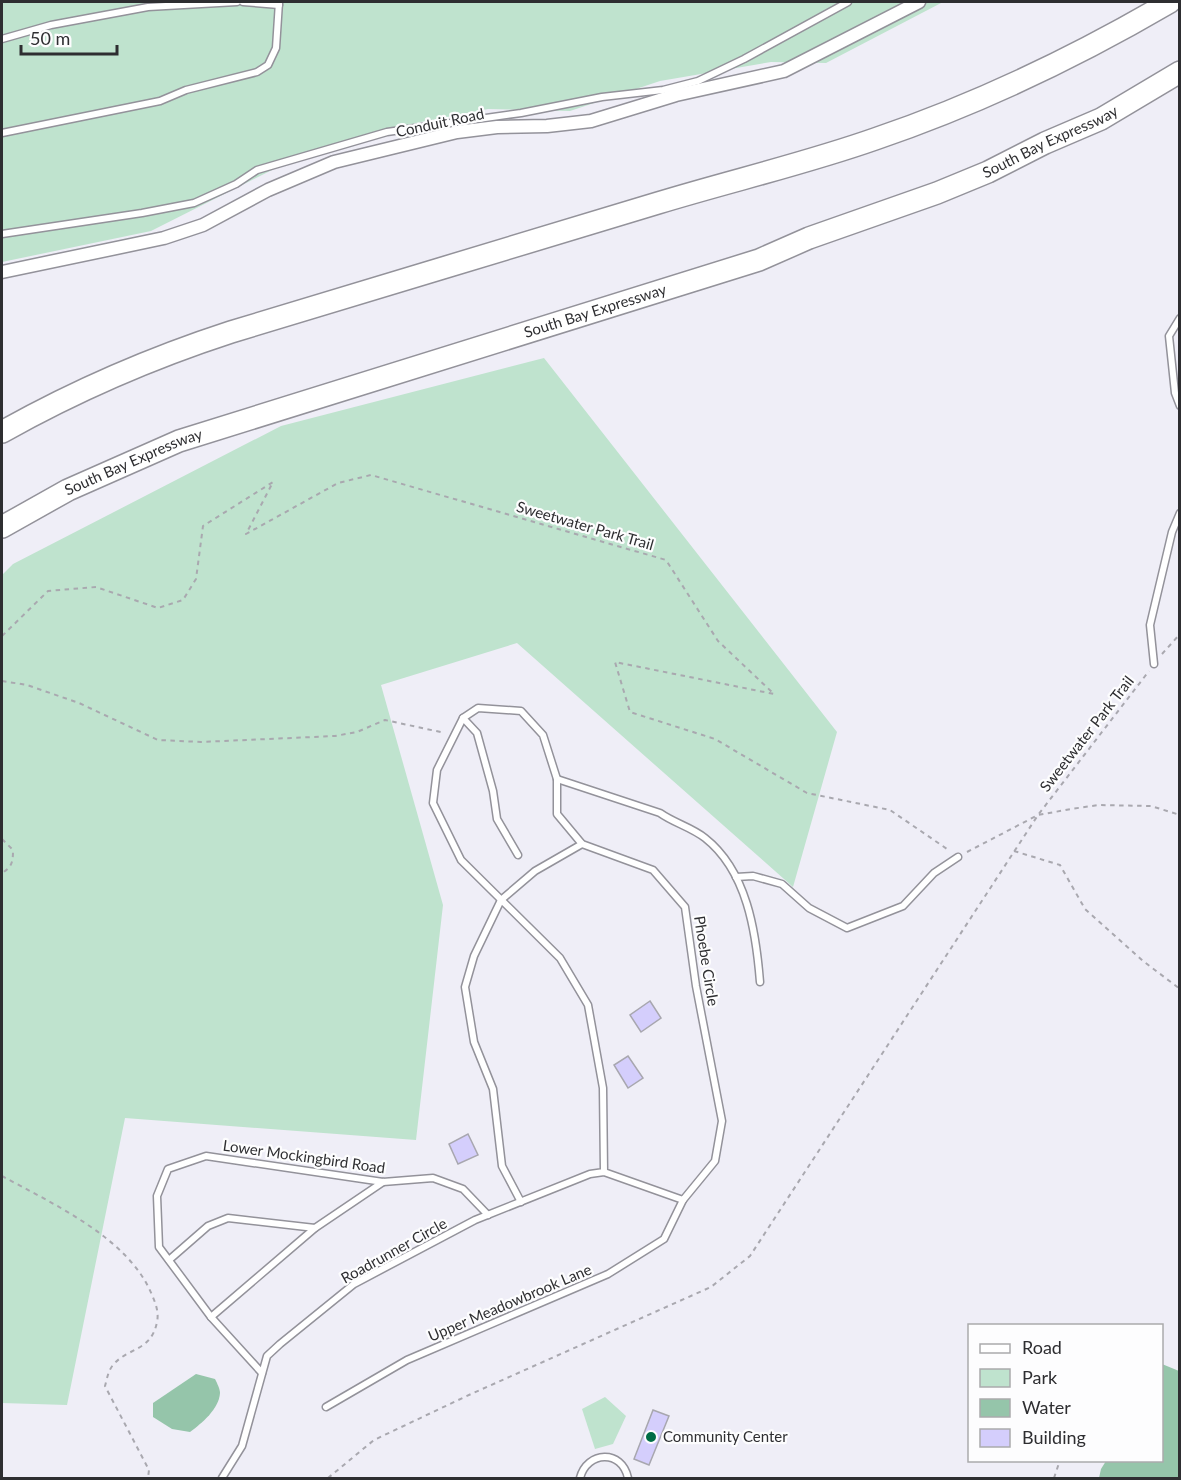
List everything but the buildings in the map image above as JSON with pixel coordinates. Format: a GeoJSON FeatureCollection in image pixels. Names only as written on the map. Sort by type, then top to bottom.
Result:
{"type":"FeatureCollection","features":[{"type":"Feature","properties":{"kind":"highway"},"geometry":{"type":"LineString","coordinates":[[2,432],[111,377],[210,338],[725,183],[829,154],[919,123],[1008,87],[1062,61],[1170,2]]}},
{"type":"Feature","properties":{"kind":"highway","name":"South Bay Expressway"},"geometry":{"type":"LineString","coordinates":[[2,527],[77,486],[179,441],[759,260],[809,238],[937,193],[988,172],[1045,143],[1101,119],[1179,72]]}},
{"type":"Feature","properties":{"kind":"street","name":"Conduit Road"},"geometry":{"type":"LineString","coordinates":[[2,272],[164,238],[203,225],[268,190],[334,162],[457,132],[591,121],[676,95],[784,71],[919,2]]}},
{"type":"Feature","properties":{"kind":"lane"},"geometry":{"type":"LineString","coordinates":[[2,39],[51,25],[148,7],[237,2]]}},
{"type":"Feature","properties":{"kind":"lane"},"geometry":{"type":"LineString","coordinates":[[2,133],[160,101],[186,90],[257,72],[268,65],[276,48],[279,3],[243,2]]}},
{"type":"Feature","properties":{"kind":"lane"},"geometry":{"type":"LineString","coordinates":[[2,234],[194,203],[236,184],[257,170],[387,132],[521,113],[602,97],[672,88],[698,81],[744,59],[848,2]]}},
{"type":"Feature","properties":{"kind":"lane"},"geometry":{"type":"LineString","coordinates":[[1179,318],[1169,336],[1175,393],[1179,406]]}},
{"type":"Feature","properties":{"kind":"lane"},"geometry":{"type":"LineString","coordinates":[[1154,664],[1150,625],[1172,532],[1179,513]]}},
{"type":"Feature","properties":{"kind":"lane"},"geometry":{"type":"LineString","coordinates":[[521,1202],[502,1166],[493,1089],[474,1042],[465,987],[474,956],[501,900],[535,871],[582,844],[557,814],[557,779],[543,735],[521,711],[478,708],[463,718],[437,770],[433,803],[461,860],[501,900],[561,958],[588,1005],[603,1088],[604,1172],[684,1200]]}},
{"type":"Feature","properties":{"kind":"lane"},"geometry":{"type":"LineString","coordinates":[[463,718],[477,733],[493,791],[497,819],[518,855]]}},
{"type":"Feature","properties":{"kind":"lane"},"geometry":{"type":"LineString","coordinates":[[557,779],[660,813],[703,836],[736,877],[752,924],[760,982]]}},
{"type":"Feature","properties":{"kind":"lane","name":"Phoebe Circle"},"geometry":{"type":"LineString","coordinates":[[582,844],[653,870],[685,907],[696,986],[722,1121],[715,1161],[684,1200]]}},
{"type":"Feature","properties":{"kind":"lane"},"geometry":{"type":"LineString","coordinates":[[736,877],[753,876],[782,884],[809,908],[847,928],[903,906],[934,873],[958,857]]}},
{"type":"Feature","properties":{"kind":"lane","name":"Lower Mockingbird Road"},"geometry":{"type":"LineString","coordinates":[[262,1372],[211,1317],[159,1247],[157,1196],[168,1169],[206,1156],[383,1182],[433,1178],[463,1189],[488,1215]]}},
{"type":"Feature","properties":{"kind":"lane","name":"Roadrunner Circle"},"geometry":{"type":"LineString","coordinates":[[222,1479],[242,1446],[267,1356],[354,1284],[488,1215],[590,1174],[604,1172]]}},
{"type":"Feature","properties":{"kind":"lane"},"geometry":{"type":"LineString","coordinates":[[211,1317],[315,1228],[383,1182]]}},
{"type":"Feature","properties":{"kind":"lane","name":"Upper Meadowbrook Lane"},"geometry":{"type":"LineString","coordinates":[[326,1407],[342,1400],[407,1360],[608,1274],[664,1239],[684,1200]]}},
{"type":"Feature","properties":{"kind":"lane"},"geometry":{"type":"LineString","coordinates":[[169,1260],[208,1226],[228,1218],[315,1228]]}},
{"type":"Feature","properties":{"kind":"lane"},"geometry":{"type":"LineString","coordinates":[[580,1479],[587,1464],[601,1457],[616,1461],[622,1466],[628,1479]]}},
{"type":"Feature","properties":{"kind":"path","name":"Sweetwater Park Trail"},"geometry":{"type":"LineString","coordinates":[[2,636],[48,591],[96,587],[158,608],[183,600],[196,579],[203,526],[273,482],[246,534],[338,483],[371,475],[666,560],[718,641],[774,694],[615,662],[630,712],[715,740],[807,793],[890,810],[958,857],[1038,815],[1099,805],[1150,806],[1179,815]]}},
{"type":"Feature","properties":{"kind":"path","name":"Sweetwater Park Trail"},"geometry":{"type":"LineString","coordinates":[[1038,815],[1179,634]]}},
{"type":"Feature","properties":{"kind":"path"},"geometry":{"type":"LineString","coordinates":[[2,681],[27,685],[79,704],[158,740],[201,742],[335,736],[357,732],[385,720],[454,735]]}},
{"type":"Feature","properties":{"kind":"path"},"geometry":{"type":"LineString","coordinates":[[328,1479],[374,1440],[711,1287],[750,1256],[1038,815]]}},
{"type":"Feature","properties":{"kind":"path"},"geometry":{"type":"LineString","coordinates":[[2,839],[13,850],[13,862],[10,868],[2,873]]}},
{"type":"Feature","properties":{"kind":"path"},"geometry":{"type":"LineString","coordinates":[[1014,851],[1060,865],[1085,909],[1143,961],[1179,989]]}},
{"type":"Feature","properties":{"kind":"path"},"geometry":{"type":"LineString","coordinates":[[2,1176],[63,1210],[121,1249],[140,1272],[151,1292],[157,1307],[158,1321],[152,1334],[148,1342],[115,1362],[109,1370],[105,1386],[149,1470],[148,1479]]}},
{"type":"Feature","properties":{"kind":"path"},"geometry":{"type":"LineString","coordinates":[[1054,1479],[1060,1462]]}},
{"type":"Feature","properties":{"kind":"green space"},"geometry":{"type":"Polygon","coordinates":[[[2,2],[943,2],[826,63],[771,62],[660,81],[570,111],[488,109],[416,123],[284,164],[151,231],[2,262],[2,2]]]}},
{"type":"Feature","properties":{"kind":"green space"},"geometry":{"type":"Polygon","coordinates":[[[544,358],[837,732],[793,887],[517,643],[381,685],[443,905],[416,1140],[125,1118],[67,1405],[2,1403],[2,575],[13,564],[281,426],[544,358]]]}},
{"type":"Feature","properties":{"kind":"green space"},"geometry":{"type":"Polygon","coordinates":[[[605,1397],[626,1416],[613,1444],[595,1449],[582,1409],[605,1397]]]}},
{"type":"Feature","properties":{"kind":"water"},"geometry":{"type":"Polygon","coordinates":[[[1163,1364],[1179,1371],[1179,1478],[1099,1478],[1105,1462],[1163,1462],[1163,1364]]]}},
{"type":"Feature","properties":{"kind":"water"},"geometry":{"type":"Polygon","coordinates":[[[196,1374],[215,1379],[220,1391],[217,1405],[205,1420],[190,1432],[172,1429],[153,1417],[153,1403],[196,1374]]]}},
{"type":"Feature","properties":{"kind":"place","name":"Community Center"},"geometry":{"type":"Point","coordinates":[651,1437]}}]}
